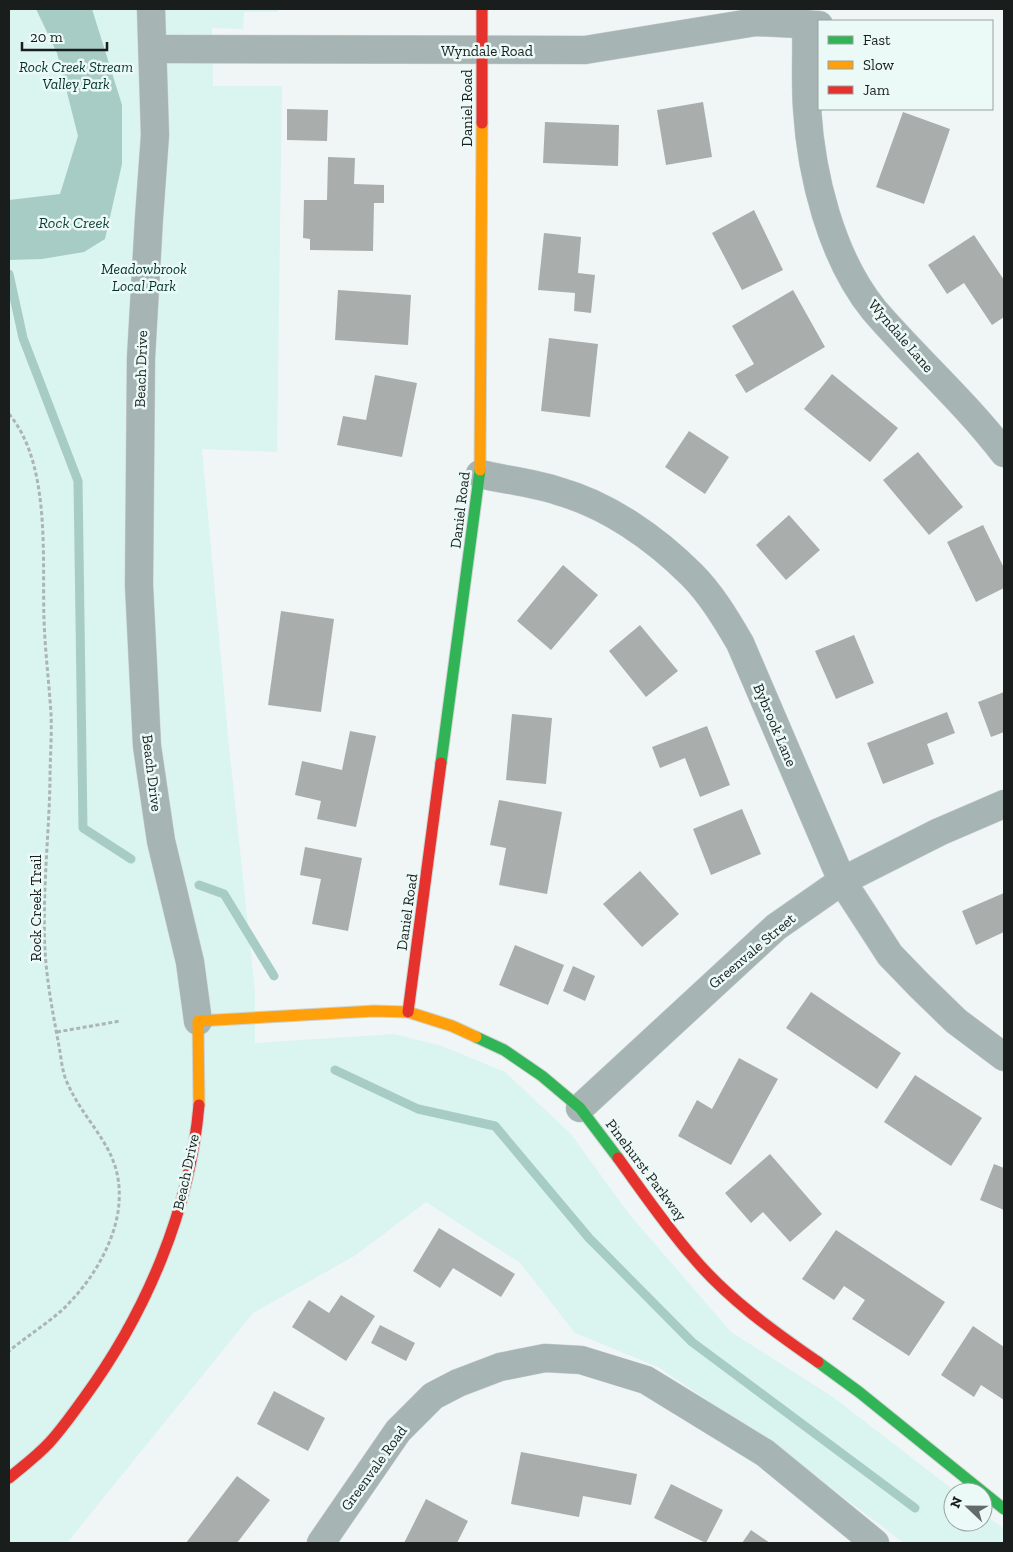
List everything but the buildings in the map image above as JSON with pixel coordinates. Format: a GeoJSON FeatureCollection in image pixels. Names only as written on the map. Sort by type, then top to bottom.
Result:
{"type":"FeatureCollection","features":[{"type":"Feature","properties":{"kind":"street","name":"Beach Drive"},"geometry":{"type":"LineString","coordinates":[[9,1478],[49,1442],[93,1386],[134,1321],[176,1216],[190,1163],[198,1110],[198,1021],[190,962],[161,841],[147,746],[139,585],[141,358],[148,218],[155,135],[151,9]]}},
{"type":"Feature","properties":{"kind":"street","name":"Daniel Road"},"geometry":{"type":"LineString","coordinates":[[408,1012],[480,474],[482,9]]}},
{"type":"Feature","properties":{"kind":"street","name":"Wyndale Road"},"geometry":{"type":"LineString","coordinates":[[153,49],[585,50],[756,22],[813,25]]}},
{"type":"Feature","properties":{"kind":"street","name":"Wyndale Lane"},"geometry":{"type":"LineString","coordinates":[[813,25],[807,108],[812,153],[821,196],[836,244],[853,277],[874,309],[1004,453]]}},
{"type":"Feature","properties":{"kind":"street","name":"Bybrook Lane"},"geometry":{"type":"LineString","coordinates":[[480,474],[559,491],[610,512],[656,544],[692,576],[719,608],[740,643],[842,881],[890,955],[956,1022],[1004,1057]]}},
{"type":"Feature","properties":{"kind":"street","name":"Greenvale Street"},"geometry":{"type":"LineString","coordinates":[[580,1108],[776,927],[842,881],[940,832],[1004,804]]}},
{"type":"Feature","properties":{"kind":"street","name":"Pinehurst Parkway"},"geometry":{"type":"LineString","coordinates":[[198,1021],[374,1011],[408,1012],[452,1026],[504,1050],[542,1076],[580,1108],[692,1257],[729,1294],[765,1325],[859,1392],[1004,1509]]}},
{"type":"Feature","properties":{"kind":"street","name":"Greenvale Road"},"geometry":{"type":"LineString","coordinates":[[321,1543],[398,1431],[433,1396],[458,1383],[500,1367],[545,1358],[581,1360],[646,1380],[765,1454],[875,1543]]}},
{"type":"Feature","properties":{"kind":"path","name":"Rock Creek Trail"},"geometry":{"type":"LineString","coordinates":[[9,414],[25,441],[35,469],[41,502],[44,623],[51,715],[45,950],[50,995],[65,1078],[78,1103],[104,1141],[119,1179],[118,1214],[105,1252],[80,1291],[60,1311],[9,1351]]}},
{"type":"Feature","properties":{"kind":"path"},"geometry":{"type":"LineString","coordinates":[[57,1032],[120,1021]]}},
{"type":"Feature","properties":{"kind":"green space","name":"Meadowbrook Local Park"},"geometry":{"type":"Polygon","coordinates":[[[9,9],[278,9],[278,12],[244,12],[243,29],[212,28],[213,86],[282,86],[277,452],[202,449],[229,746],[255,992],[255,1043],[394,1034],[442,1046],[505,1072],[571,1134],[629,1214],[731,1332],[833,1397],[943,1482],[943,1532],[993,1532],[993,1521],[1004,1529],[1004,1543],[904,1543],[775,1446],[658,1367],[575,1333],[520,1263],[426,1202],[356,1255],[253,1313],[67,1543],[9,1543],[9,9]]]}},
{"type":"Feature","properties":{"kind":"water","name":"Rock Creek"},"geometry":{"type":"Polygon","coordinates":[[[36,9],[92,9],[122,105],[122,164],[105,239],[84,252],[42,259],[9,260],[9,200],[60,194],[78,136],[57,53],[36,9]]]}},
{"type":"Feature","properties":{"kind":"waterway"},"geometry":{"type":"LineString","coordinates":[[9,274],[23,338],[78,481],[83,828],[131,859]]}},
{"type":"Feature","properties":{"kind":"waterway"},"geometry":{"type":"LineString","coordinates":[[199,885],[224,894],[274,976]]}},
{"type":"Feature","properties":{"kind":"waterway"},"geometry":{"type":"LineString","coordinates":[[335,1070],[418,1109],[495,1126],[589,1238],[692,1342],[915,1508]]}},
{"type":"Feature","properties":{"kind":"traffic: fast"},"geometry":{"type":"LineString","coordinates":[[441,763],[480,470]]}},
{"type":"Feature","properties":{"kind":"traffic: fast"},"geometry":{"type":"LineString","coordinates":[[476,1037],[504,1050],[542,1076],[580,1108],[618,1158]]}},
{"type":"Feature","properties":{"kind":"traffic: fast"},"geometry":{"type":"LineString","coordinates":[[818,1362],[859,1392],[1004,1509]]}},
{"type":"Feature","properties":{"kind":"traffic: slow"},"geometry":{"type":"LineString","coordinates":[[480,470],[482,123]]}},
{"type":"Feature","properties":{"kind":"traffic: slow"},"geometry":{"type":"LineString","coordinates":[[199,1105],[198,1021],[374,1011],[408,1012],[452,1026],[476,1037]]}},
{"type":"Feature","properties":{"kind":"traffic: jam"},"geometry":{"type":"LineString","coordinates":[[482,9],[482,123]]}},
{"type":"Feature","properties":{"kind":"traffic: jam"},"geometry":{"type":"LineString","coordinates":[[408,1012],[441,763]]}},
{"type":"Feature","properties":{"kind":"traffic: jam"},"geometry":{"type":"LineString","coordinates":[[9,1478],[44,1448],[67,1421],[106,1365],[127,1331],[145,1296],[175,1221],[186,1183],[199,1105]]}},
{"type":"Feature","properties":{"kind":"traffic: jam"},"geometry":{"type":"LineString","coordinates":[[618,1158],[672,1232],[720,1286],[751,1313],[818,1362]]}},
{"type":"Feature","properties":{"kind":"park label","name":"Rock Creek Stream Valley Park"},"geometry":{"type":"Point","coordinates":[76,76]}}]}
